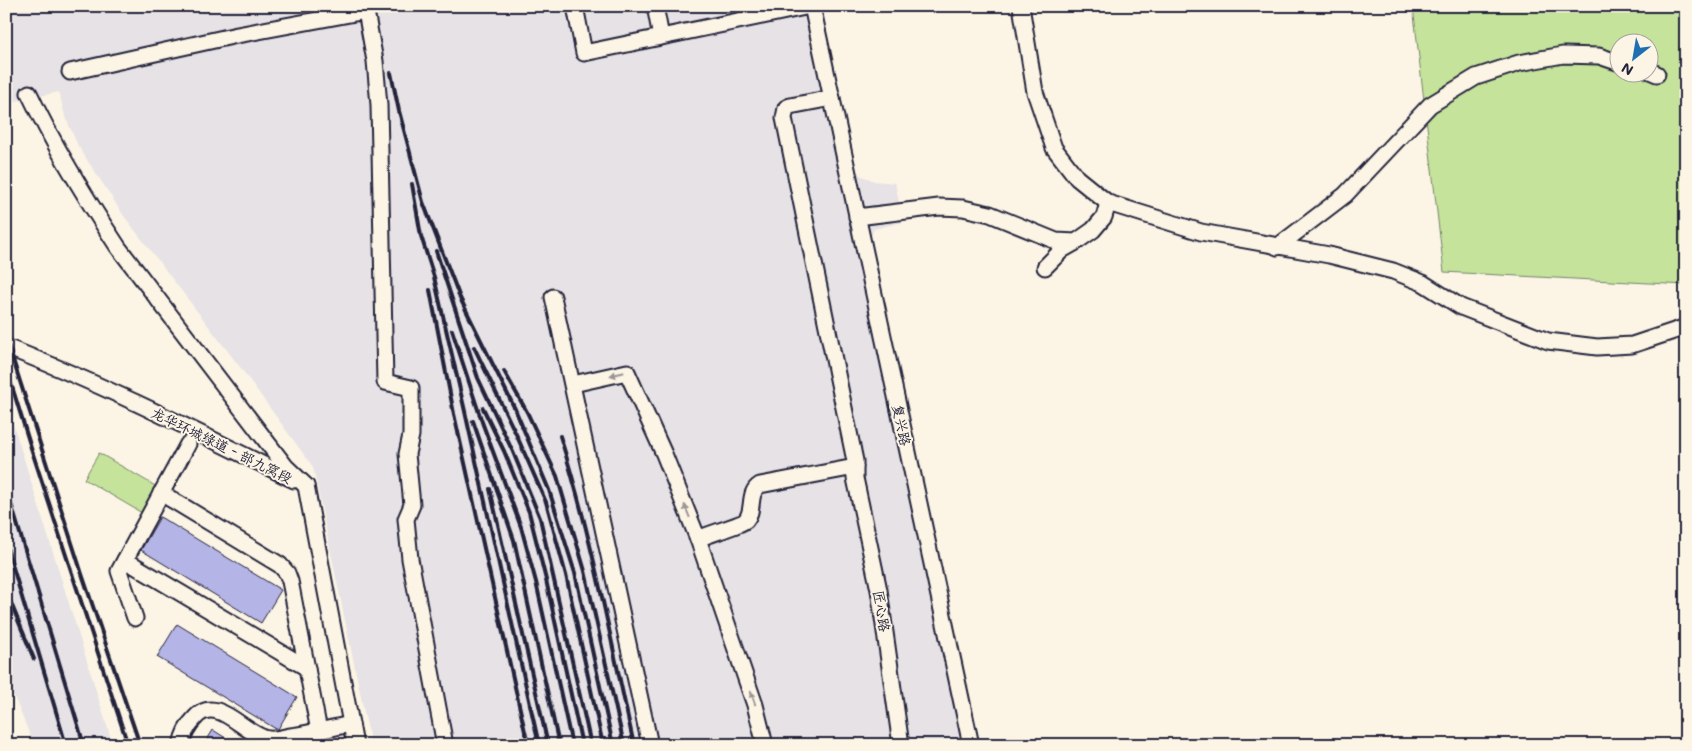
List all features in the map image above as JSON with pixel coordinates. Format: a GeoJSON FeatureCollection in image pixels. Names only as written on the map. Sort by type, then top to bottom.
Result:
{"type":"FeatureCollection","features":[{"type":"Feature","properties":{"kind":"street"},"geometry":{"type":"LineString","coordinates":[[574,6],[584,53],[811,6]]}},
{"type":"Feature","properties":{"kind":"street"},"geometry":{"type":"LineString","coordinates":[[655,6],[661,37]]}},
{"type":"Feature","properties":{"kind":"street","name":"复兴路"},"geometry":{"type":"LineString","coordinates":[[811,6],[971,745]]}},
{"type":"Feature","properties":{"kind":"street"},"geometry":{"type":"LineString","coordinates":[[1022,6],[1035,92],[1054,148],[1077,178],[1108,203],[1200,232],[1329,255],[1393,271],[1423,283],[1461,307],[1548,340],[1597,347],[1632,345],[1686,326]]}},
{"type":"Feature","properties":{"kind":"street"},"geometry":{"type":"LineString","coordinates":[[70,72],[237,35],[366,11],[375,61],[379,105],[384,382],[411,388],[411,434],[407,454],[412,505],[406,519],[410,559],[445,745]]}},
{"type":"Feature","properties":{"kind":"street"},"geometry":{"type":"LineString","coordinates":[[1277,246],[1345,195],[1430,105],[1476,77],[1519,64],[1563,54],[1599,56],[1610,59]]}},
{"type":"Feature","properties":{"kind":"street"},"geometry":{"type":"LineString","coordinates":[[30,93],[56,144],[118,247],[286,467],[306,486]]}},
{"type":"Feature","properties":{"kind":"street","name":"匠心路"},"geometry":{"type":"LineString","coordinates":[[832,102],[790,106],[786,108],[784,118],[879,590],[901,745]]}},
{"type":"Feature","properties":{"kind":"street"},"geometry":{"type":"LineString","coordinates":[[1045,267],[1062,250],[1092,230],[1104,217],[1108,203]]}},
{"type":"Feature","properties":{"kind":"street"},"geometry":{"type":"LineString","coordinates":[[857,217],[901,210],[939,207],[962,208],[990,214],[1056,240],[1076,242]]}},
{"type":"Feature","properties":{"kind":"street"},"geometry":{"type":"LineString","coordinates":[[553,296],[650,745]]}},
{"type":"Feature","properties":{"kind":"street","name":"龙华环城绿道 - 部九窝段"},"geometry":{"type":"LineString","coordinates":[[6,347],[151,409],[306,486],[356,745]]}},
{"type":"Feature","properties":{"kind":"street"},"geometry":{"type":"LineString","coordinates":[[573,384],[627,372],[664,454],[698,539],[755,705],[765,745]]}},
{"type":"Feature","properties":{"kind":"street"},"geometry":{"type":"LineString","coordinates":[[135,618],[119,571],[188,444]]}},
{"type":"Feature","properties":{"kind":"street"},"geometry":{"type":"LineString","coordinates":[[698,539],[744,523],[749,514],[754,491],[760,485],[855,473]]}},
{"type":"Feature","properties":{"kind":"street"},"geometry":{"type":"LineString","coordinates":[[161,493],[280,565],[287,573],[319,731]]}},
{"type":"Feature","properties":{"kind":"street"},"geometry":{"type":"LineString","coordinates":[[125,560],[307,668]]}},
{"type":"Feature","properties":{"kind":"street"},"geometry":{"type":"LineString","coordinates":[[181,745],[183,737],[192,721],[198,714],[206,710],[216,710],[225,714],[254,734],[269,739],[351,724]]}},
{"type":"Feature","properties":{"kind":"shaded area"},"geometry":{"type":"Polygon","coordinates":[[[6,6],[822,6],[853,164],[860,175],[874,181],[895,183],[903,222],[874,229],[870,239],[978,745],[371,745],[313,467],[240,367],[124,216],[78,146],[65,116],[59,92],[6,103],[6,6]]]}},
{"type":"Feature","properties":{"kind":"shaded area"},"geometry":{"type":"Polygon","coordinates":[[[6,401],[113,745],[34,745],[6,677],[6,401]]]}},
{"type":"Feature","properties":{"kind":"green space"},"geometry":{"type":"Polygon","coordinates":[[[1413,6],[1686,6],[1686,285],[1444,272],[1413,6]]]}},
{"type":"Feature","properties":{"kind":"green space"},"geometry":{"type":"Polygon","coordinates":[[[99,453],[157,487],[142,513],[84,479],[99,453]]]}},
{"type":"Feature","properties":{"kind":"building"},"geometry":{"type":"Polygon","coordinates":[[[160,517],[281,590],[261,623],[141,550],[160,517]]]}},
{"type":"Feature","properties":{"kind":"building"},"geometry":{"type":"Polygon","coordinates":[[[177,624],[297,697],[278,729],[157,657],[177,624]]]}},
{"type":"Feature","properties":{"kind":"building"},"geometry":{"type":"Polygon","coordinates":[[[213,730],[237,745],[204,745],[213,730]]]}},
{"type":"Feature","properties":{"kind":"railway"},"geometry":{"type":"LineString","coordinates":[[391,73],[423,202],[460,298],[515,409],[549,490],[575,573],[613,745]]}},
{"type":"Feature","properties":{"kind":"railway"},"geometry":{"type":"LineString","coordinates":[[412,184],[421,236],[434,277],[539,745]]}},
{"type":"Feature","properties":{"kind":"railway"},"geometry":{"type":"LineString","coordinates":[[436,251],[478,378],[513,452],[540,518],[591,745]]}},
{"type":"Feature","properties":{"kind":"railway"},"geometry":{"type":"LineString","coordinates":[[430,290],[454,414],[528,745]]}},
{"type":"Feature","properties":{"kind":"railway"},"geometry":{"type":"LineString","coordinates":[[452,330],[482,422],[521,527],[536,582],[572,745]]}},
{"type":"Feature","properties":{"kind":"railway"},"geometry":{"type":"LineString","coordinates":[[6,338],[82,574],[140,745]]}},
{"type":"Feature","properties":{"kind":"railway"},"geometry":{"type":"LineString","coordinates":[[474,347],[546,502],[566,575],[603,745]]}},
{"type":"Feature","properties":{"kind":"railway"},"geometry":{"type":"LineString","coordinates":[[6,367],[128,745]]}},
{"type":"Feature","properties":{"kind":"railway"},"geometry":{"type":"LineString","coordinates":[[504,371],[527,412],[557,476],[585,571],[624,745]]}},
{"type":"Feature","properties":{"kind":"railway"},"geometry":{"type":"LineString","coordinates":[[483,408],[504,451],[529,512],[582,745]]}},
{"type":"Feature","properties":{"kind":"railway"},"geometry":{"type":"LineString","coordinates":[[473,421],[514,540],[559,745]]}},
{"type":"Feature","properties":{"kind":"railway"},"geometry":{"type":"LineString","coordinates":[[560,436],[582,512],[634,745]]}},
{"type":"Feature","properties":{"kind":"railway"},"geometry":{"type":"LineString","coordinates":[[6,487],[84,745]]}},
{"type":"Feature","properties":{"kind":"railway"},"geometry":{"type":"LineString","coordinates":[[490,489],[548,745]]}},
{"type":"Feature","properties":{"kind":"railway"},"geometry":{"type":"LineString","coordinates":[[6,544],[66,745]]}},
{"type":"Feature","properties":{"kind":"railway"},"geometry":{"type":"LineString","coordinates":[[6,591],[34,659]]}}]}
